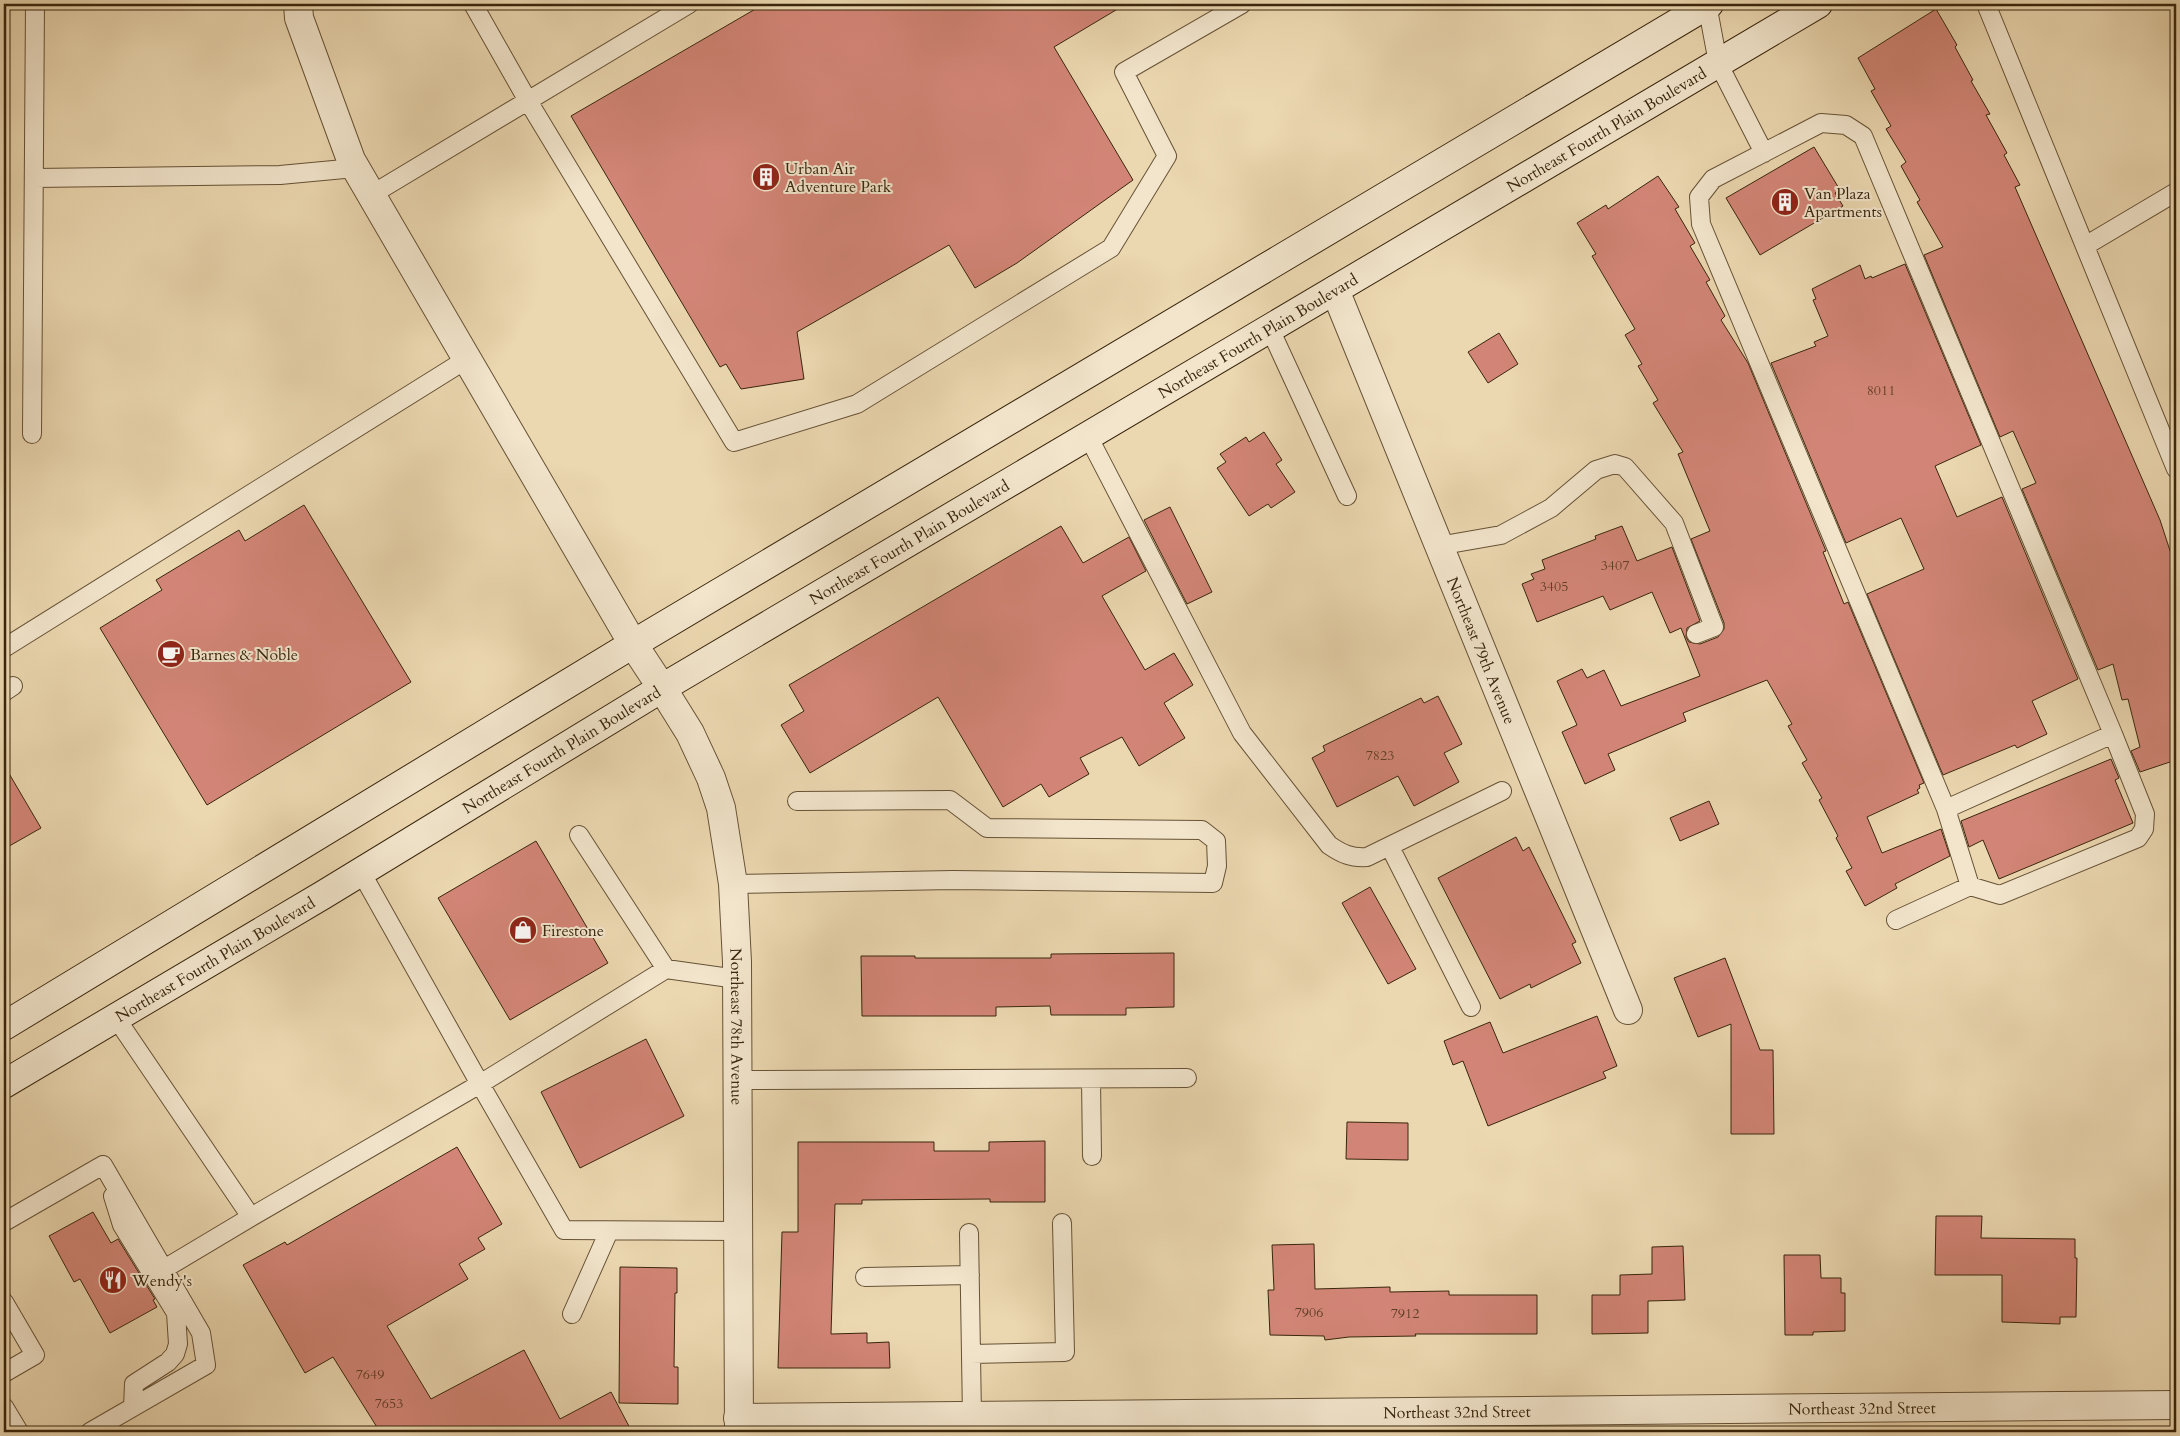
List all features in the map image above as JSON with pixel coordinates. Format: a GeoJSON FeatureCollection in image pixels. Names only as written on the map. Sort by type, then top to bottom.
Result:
{"type":"FeatureCollection","features":[{"type":"Feature","properties":{"kind":"main road","name":"Northeast 78th Avenue"},"geometry":{"type":"LineString","coordinates":[[298,4],[299,18],[355,168],[633,644],[690,733],[721,808],[734,884],[737,979],[738,1425]]}},
{"type":"Feature","properties":{"kind":"main road"},"geometry":{"type":"LineString","coordinates":[[4,1026],[633,644],[1708,4]]}},
{"type":"Feature","properties":{"kind":"main road","name":"Northeast Fourth Plain Boulevard"},"geometry":{"type":"LineString","coordinates":[[4,1084],[361,872],[662,688],[1818,4]]}},
{"type":"Feature","properties":{"kind":"main road","name":"Northeast 79th Avenue"},"geometry":{"type":"LineString","coordinates":[[1335,290],[1628,1010]]}},
{"type":"Feature","properties":{"kind":"main road","name":"Northeast 32nd Street"},"geometry":{"type":"LineString","coordinates":[[738,1425],[972,1416],[2176,1405]]}},
{"type":"Feature","properties":{"kind":"lane"},"geometry":{"type":"LineString","coordinates":[[32,434],[35,4]]}},
{"type":"Feature","properties":{"kind":"lane"},"geometry":{"type":"LineString","coordinates":[[473,4],[528,101],[734,442],[856,404],[1110,248],[1166,156],[1124,72],[1242,4]]}},
{"type":"Feature","properties":{"kind":"lane"},"geometry":{"type":"LineString","coordinates":[[371,195],[689,4]]}},
{"type":"Feature","properties":{"kind":"lane"},"geometry":{"type":"LineString","coordinates":[[1708,4],[1718,63],[1764,153]]}},
{"type":"Feature","properties":{"kind":"lane"},"geometry":{"type":"LineString","coordinates":[[1986,4],[2176,469]]}},
{"type":"Feature","properties":{"kind":"lane"},"geometry":{"type":"LineString","coordinates":[[1896,920],[1970,886],[2000,895],[2138,838],[2144,828],[2145,814],[1863,136],[1846,125],[1821,123],[1713,179],[1699,197],[1701,224],[1946,809],[1970,886]]}},
{"type":"Feature","properties":{"kind":"lane"},"geometry":{"type":"LineString","coordinates":[[34,178],[280,175],[355,168]]}},
{"type":"Feature","properties":{"kind":"lane"},"geometry":{"type":"LineString","coordinates":[[2085,246],[2176,192]]}},
{"type":"Feature","properties":{"kind":"lane"},"geometry":{"type":"LineString","coordinates":[[1270,329],[1347,496]]}},
{"type":"Feature","properties":{"kind":"lane"},"geometry":{"type":"LineString","coordinates":[[4,648],[466,360]]}},
{"type":"Feature","properties":{"kind":"lane"},"geometry":{"type":"LineString","coordinates":[[1088,436],[1242,733],[1329,845],[1340,853],[1353,858],[1367,857],[1502,791]]}},
{"type":"Feature","properties":{"kind":"lane"},"geometry":{"type":"LineString","coordinates":[[1438,546],[1501,535],[1551,508],[1596,470],[1615,464],[1625,467],[1674,523],[1714,627],[1696,634]]}},
{"type":"Feature","properties":{"kind":"lane"},"geometry":{"type":"LineString","coordinates":[[1946,809],[2113,734]]}},
{"type":"Feature","properties":{"kind":"lane"},"geometry":{"type":"LineString","coordinates":[[734,884],[953,880],[1213,883],[1217,866],[1216,841],[1202,830],[987,828],[950,800],[797,801]]}},
{"type":"Feature","properties":{"kind":"lane"},"geometry":{"type":"LineString","coordinates":[[579,835],[666,969]]}},
{"type":"Feature","properties":{"kind":"lane"},"geometry":{"type":"LineString","coordinates":[[1390,847],[1472,1006]]}},
{"type":"Feature","properties":{"kind":"lane"},"geometry":{"type":"LineString","coordinates":[[361,872],[564,1230],[738,1231]]}},
{"type":"Feature","properties":{"kind":"lane"},"geometry":{"type":"LineString","coordinates":[[164,1269],[480,1084],[666,969],[737,979]]}},
{"type":"Feature","properties":{"kind":"lane"},"geometry":{"type":"LineString","coordinates":[[116,1018],[251,1217]]}},
{"type":"Feature","properties":{"kind":"lane"},"geometry":{"type":"LineString","coordinates":[[737,1080],[1187,1078]]}},
{"type":"Feature","properties":{"kind":"lane"},"geometry":{"type":"LineString","coordinates":[[1091,1079],[1092,1156]]}},
{"type":"Feature","properties":{"kind":"lane"},"geometry":{"type":"LineString","coordinates":[[4,1222],[103,1165]]}},
{"type":"Feature","properties":{"kind":"lane"},"geometry":{"type":"LineString","coordinates":[[90,1432],[206,1365],[201,1333],[103,1165]]}},
{"type":"Feature","properties":{"kind":"lane"},"geometry":{"type":"LineString","coordinates":[[103,1165],[122,1225],[176,1314],[178,1344],[175,1354],[168,1362],[134,1384],[133,1407]]}},
{"type":"Feature","properties":{"kind":"lane"},"geometry":{"type":"LineString","coordinates":[[971,1354],[1065,1352],[1062,1223]]}},
{"type":"Feature","properties":{"kind":"lane"},"geometry":{"type":"LineString","coordinates":[[572,1314],[609,1231]]}},
{"type":"Feature","properties":{"kind":"lane"},"geometry":{"type":"LineString","coordinates":[[969,1233],[972,1416]]}},
{"type":"Feature","properties":{"kind":"lane"},"geometry":{"type":"LineString","coordinates":[[865,1277],[970,1275]]}},
{"type":"Feature","properties":{"kind":"lane"},"geometry":{"type":"LineString","coordinates":[[4,1373],[35,1355],[5,1307]]}},
{"type":"Feature","properties":{"kind":"lane"},"geometry":{"type":"LineString","coordinates":[[4,1407],[19,1432]]}},
{"type":"Feature","properties":{"kind":"building","name":"Urban Air Adventure Park"},"geometry":{"type":"Polygon","coordinates":[[[764,4],[1126,4],[1054,47],[1133,180],[1017,263],[975,288],[949,245],[797,332],[804,379],[741,389],[726,364],[720,367],[571,116],[764,4]]]}},
{"type":"Feature","properties":{"kind":"building"},"geometry":{"type":"Polygon","coordinates":[[[1936,9],[1957,45],[1955,47],[1973,80],[1971,81],[1990,114],[1986,115],[2007,153],[2004,155],[2020,185],[2015,187],[2160,520],[2176,569],[2176,760],[2140,772],[2131,751],[2140,747],[2128,699],[2122,700],[2113,664],[2098,670],[2022,489],[2036,483],[2013,431],[2000,437],[1924,255],[1943,247],[1917,202],[1920,200],[1901,166],[1906,162],[1886,129],[1891,126],[1871,91],[1875,89],[1858,58],[1936,9]]]}},
{"type":"Feature","properties":{"kind":"building","name":"Van Plaza Apartments"},"geometry":{"type":"Polygon","coordinates":[[[1814,147],[1840,190],[1835,193],[1843,206],[1760,255],[1726,198],[1814,147]]]}},
{"type":"Feature","properties":{"kind":"building"},"geometry":{"type":"Polygon","coordinates":[[[1658,176],[1679,207],[1675,209],[1695,243],[1690,246],[1710,280],[1706,282],[1725,316],[1721,320],[1748,363],[1826,551],[1823,552],[1844,604],[1848,602],[1924,783],[1919,785],[1920,788],[1917,790],[1919,793],[1867,817],[1882,853],[1941,829],[1950,856],[1895,884],[1897,888],[1865,906],[1846,871],[1852,868],[1819,800],[1822,798],[1802,763],[1807,760],[1788,726],[1792,724],[1767,680],[1683,713],[1686,721],[1608,754],[1615,770],[1585,784],[1562,732],[1577,725],[1557,681],[1582,669],[1587,678],[1604,670],[1621,706],[1700,676],[1681,628],[1670,633],[1652,592],[1610,610],[1603,596],[1537,622],[1522,584],[1534,579],[1531,574],[1545,569],[1542,560],[1596,539],[1595,536],[1622,526],[1637,561],[1672,547],[1700,621],[1687,628],[1686,637],[1689,642],[1700,644],[1718,637],[1724,629],[1724,623],[1691,539],[1710,531],[1678,454],[1683,452],[1653,403],[1658,400],[1638,366],[1642,364],[1625,335],[1635,329],[1592,256],[1596,254],[1577,223],[1606,205],[1608,209],[1658,176]]]}},
{"type":"Feature","properties":{"kind":"building"},"geometry":{"type":"Polygon","coordinates":[[[1905,264],[1981,445],[1935,466],[1957,517],[2002,497],[2078,679],[2032,701],[2047,734],[2017,748],[2015,745],[1943,775],[1867,594],[1924,569],[1901,518],[1846,543],[1771,363],[1816,346],[1814,342],[1828,336],[1813,300],[1816,299],[1812,289],[1860,265],[1865,279],[1871,276],[1872,278],[1905,264]]]}},
{"type":"Feature","properties":{"kind":"building"},"geometry":{"type":"Polygon","coordinates":[[[1499,333],[1518,364],[1488,383],[1468,352],[1499,333]]]}},
{"type":"Feature","properties":{"kind":"building"},"geometry":{"type":"Polygon","coordinates":[[[1264,432],[1282,460],[1276,464],[1295,492],[1271,508],[1268,504],[1249,516],[1217,468],[1226,462],[1220,454],[1246,437],[1249,442],[1264,432]]]}},
{"type":"Feature","properties":{"kind":"building","name":"Barnes & Noble"},"geometry":{"type":"Polygon","coordinates":[[[304,505],[411,682],[207,805],[100,628],[162,590],[156,580],[239,530],[245,541],[304,505]]]}},
{"type":"Feature","properties":{"kind":"building"},"geometry":{"type":"Polygon","coordinates":[[[1170,507],[1212,592],[1187,604],[1144,520],[1170,507]]]}},
{"type":"Feature","properties":{"kind":"building"},"geometry":{"type":"Polygon","coordinates":[[[1061,526],[1083,563],[1129,537],[1146,571],[1102,596],[1145,670],[1174,653],[1193,685],[1164,703],[1185,738],[1139,766],[1122,737],[1080,758],[1089,774],[1049,797],[1041,784],[1003,807],[938,697],[810,773],[781,725],[804,711],[789,685],[1061,526]]]}},
{"type":"Feature","properties":{"kind":"building"},"geometry":{"type":"Polygon","coordinates":[[[1438,696],[1462,744],[1444,753],[1459,782],[1414,806],[1398,776],[1337,807],[1312,758],[1325,751],[1323,746],[1421,698],[1424,703],[1438,696]]]}},
{"type":"Feature","properties":{"kind":"building"},"geometry":{"type":"Polygon","coordinates":[[[2111,759],[2119,778],[2115,780],[2133,823],[1999,879],[1983,840],[1969,847],[1961,821],[2111,759]]]}},
{"type":"Feature","properties":{"kind":"building"},"geometry":{"type":"Polygon","coordinates":[[[4,765],[41,828],[4,849],[4,765]]]}},
{"type":"Feature","properties":{"kind":"building"},"geometry":{"type":"Polygon","coordinates":[[[1709,801],[1719,824],[1680,841],[1670,818],[1709,801]]]}},
{"type":"Feature","properties":{"kind":"building"},"geometry":{"type":"Polygon","coordinates":[[[1516,837],[1523,851],[1529,847],[1576,942],[1572,944],[1581,963],[1531,988],[1530,984],[1500,999],[1438,878],[1516,837]]]}},
{"type":"Feature","properties":{"kind":"building","name":"Firestone"},"geometry":{"type":"Polygon","coordinates":[[[536,841],[608,963],[510,1020],[438,898],[536,841]]]}},
{"type":"Feature","properties":{"kind":"building"},"geometry":{"type":"Polygon","coordinates":[[[1370,887],[1416,969],[1388,984],[1342,903],[1370,887]]]}},
{"type":"Feature","properties":{"kind":"building"},"geometry":{"type":"Polygon","coordinates":[[[1174,953],[1174,1007],[1126,1008],[1126,1015],[1051,1015],[1050,1006],[996,1007],[996,1016],[862,1016],[861,956],[1051,958],[1051,954],[1174,953]]]}},
{"type":"Feature","properties":{"kind":"building"},"geometry":{"type":"Polygon","coordinates":[[[1725,958],[1760,1050],[1773,1050],[1774,1134],[1731,1134],[1731,1024],[1698,1037],[1674,978],[1725,958]]]}},
{"type":"Feature","properties":{"kind":"building"},"geometry":{"type":"Polygon","coordinates":[[[1597,1016],[1617,1066],[1603,1072],[1606,1078],[1488,1126],[1463,1061],[1453,1065],[1444,1041],[1490,1022],[1503,1053],[1597,1016]]]}},
{"type":"Feature","properties":{"kind":"building"},"geometry":{"type":"Polygon","coordinates":[[[646,1039],[684,1116],[580,1168],[541,1092],[646,1039]]]}},
{"type":"Feature","properties":{"kind":"building"},"geometry":{"type":"Polygon","coordinates":[[[1347,1122],[1408,1123],[1408,1160],[1346,1159],[1347,1122]]]}},
{"type":"Feature","properties":{"kind":"building"},"geometry":{"type":"Polygon","coordinates":[[[1045,1141],[1045,1202],[990,1202],[990,1199],[862,1200],[862,1204],[835,1204],[831,1334],[867,1333],[867,1343],[889,1342],[890,1368],[778,1368],[782,1232],[798,1232],[798,1142],[934,1142],[934,1151],[989,1151],[989,1142],[1045,1141]]]}},
{"type":"Feature","properties":{"kind":"building"},"geometry":{"type":"Polygon","coordinates":[[[457,1147],[502,1224],[478,1238],[485,1249],[459,1264],[468,1279],[387,1326],[431,1399],[524,1350],[560,1419],[611,1392],[632,1432],[380,1432],[333,1357],[305,1373],[243,1265],[285,1242],[287,1245],[457,1147]]]}},
{"type":"Feature","properties":{"kind":"building","name":"Wendy's"},"geometry":{"type":"Polygon","coordinates":[[[93,1212],[111,1243],[118,1239],[155,1299],[153,1300],[157,1307],[110,1333],[80,1279],[74,1282],[49,1236],[93,1212]]]}},
{"type":"Feature","properties":{"kind":"building"},"geometry":{"type":"Polygon","coordinates":[[[1936,1216],[1982,1216],[1981,1238],[2075,1239],[2075,1258],[2077,1258],[2076,1317],[2060,1317],[2060,1324],[2002,1322],[2002,1275],[1935,1275],[1936,1216]]]}},
{"type":"Feature","properties":{"kind":"building"},"geometry":{"type":"Polygon","coordinates":[[[1314,1244],[1315,1289],[1390,1287],[1390,1292],[1449,1291],[1449,1295],[1537,1295],[1537,1334],[1415,1334],[1416,1336],[1349,1337],[1325,1340],[1324,1336],[1270,1335],[1268,1290],[1274,1290],[1272,1245],[1314,1244]]]}},
{"type":"Feature","properties":{"kind":"building"},"geometry":{"type":"Polygon","coordinates":[[[1683,1246],[1685,1300],[1648,1301],[1648,1333],[1592,1334],[1592,1295],[1620,1295],[1620,1275],[1652,1274],[1652,1247],[1683,1246]]]}},
{"type":"Feature","properties":{"kind":"building"},"geometry":{"type":"Polygon","coordinates":[[[1784,1255],[1820,1255],[1821,1278],[1841,1278],[1841,1293],[1845,1293],[1845,1331],[1813,1332],[1813,1335],[1785,1335],[1784,1255]]]}},
{"type":"Feature","properties":{"kind":"building"},"geometry":{"type":"Polygon","coordinates":[[[620,1267],[677,1268],[674,1367],[678,1367],[678,1404],[619,1403],[620,1267]]]}},
{"type":"Feature","properties":{"kind":"place","name":"Urban Air Adventure Park"},"geometry":{"type":"Point","coordinates":[766,177]}},
{"type":"Feature","properties":{"kind":"place","name":"Van Plaza Apartments"},"geometry":{"type":"Point","coordinates":[1785,202]}},
{"type":"Feature","properties":{"kind":"place","name":"Barnes & Noble"},"geometry":{"type":"Point","coordinates":[171,654]}},
{"type":"Feature","properties":{"kind":"place","name":"Firestone"},"geometry":{"type":"Point","coordinates":[523,930]}},
{"type":"Feature","properties":{"kind":"place","name":"Wendy's"},"geometry":{"type":"Point","coordinates":[113,1280]}}]}
